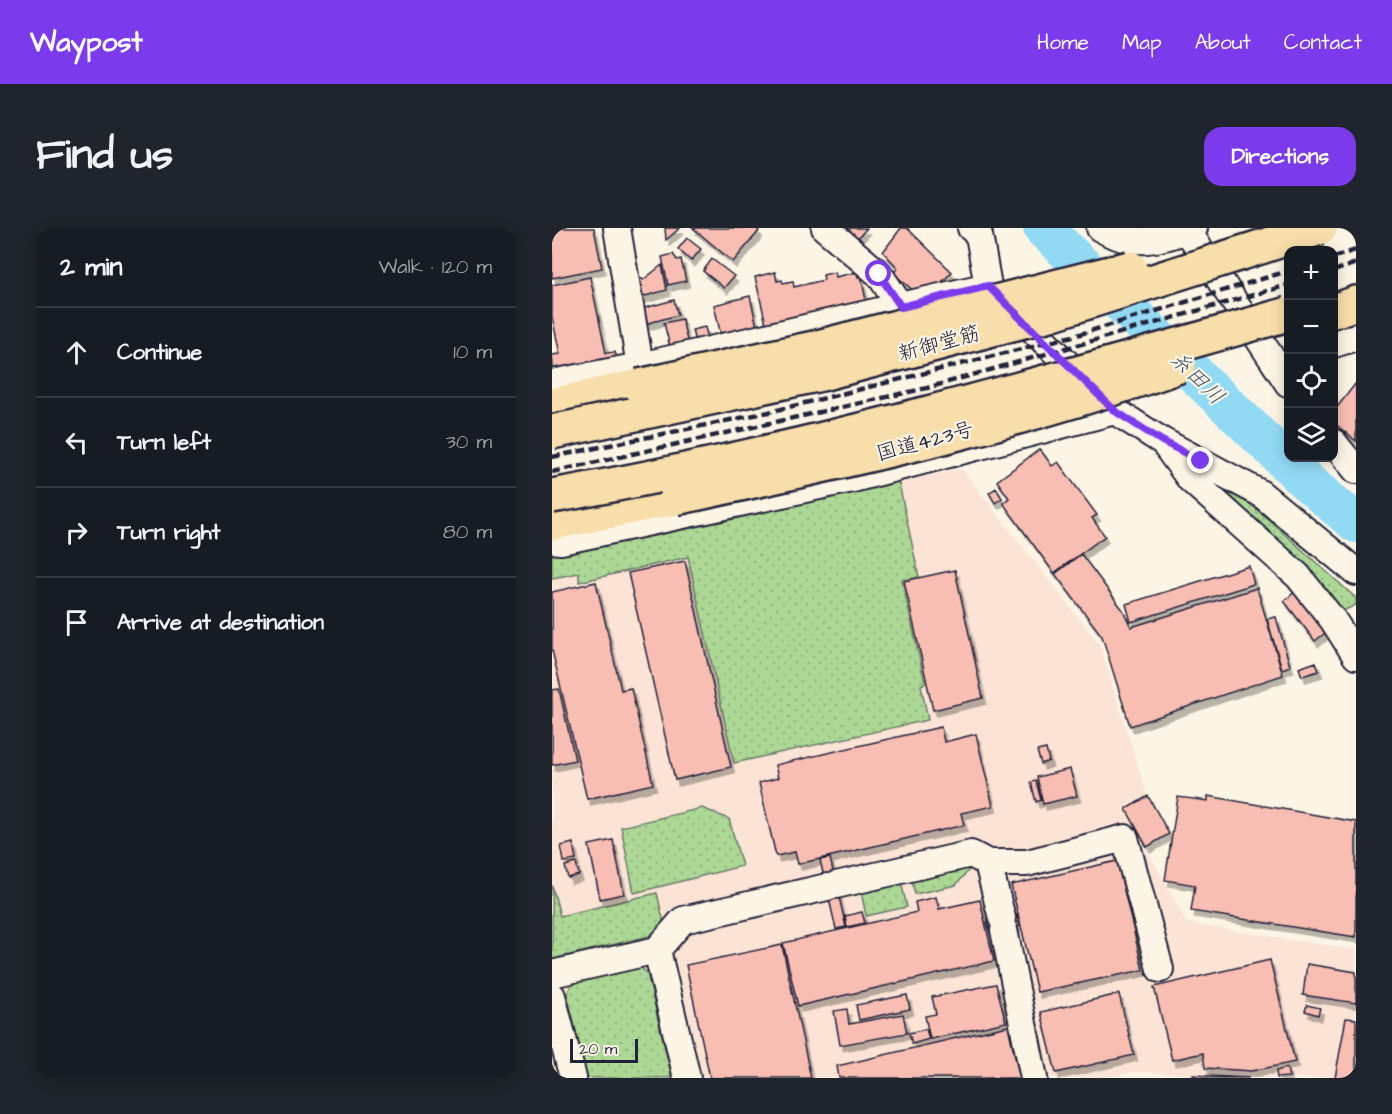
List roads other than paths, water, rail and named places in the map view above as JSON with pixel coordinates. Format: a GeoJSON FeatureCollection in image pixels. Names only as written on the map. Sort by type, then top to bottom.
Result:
{"type":"FeatureCollection","features":[{"type":"Feature","properties":{"kind":"highway"},"geometry":{"type":"LineString","coordinates":[[552,405],[640,376],[818,347],[1289,228]]}},
{"type":"Feature","properties":{"kind":"highway","name":"新御堂筋"},"geometry":{"type":"LineString","coordinates":[[552,432],[821,374],[1050,314],[1320,228]]}},
{"type":"Feature","properties":{"kind":"highway"},"geometry":{"type":"LineString","coordinates":[[1338,301],[1356,295]]}},
{"type":"Feature","properties":{"kind":"highway"},"geometry":{"type":"LineString","coordinates":[[1338,310],[1356,303]]}},
{"type":"Feature","properties":{"kind":"highway"},"geometry":{"type":"LineString","coordinates":[[552,496],[845,434],[1083,373],[1284,315]]}},
{"type":"Feature","properties":{"kind":"highway","name":"国道423号"},"geometry":{"type":"LineString","coordinates":[[552,523],[857,459],[1094,397],[1284,328]]}},
{"type":"Feature","properties":{"kind":"street"},"geometry":{"type":"LineString","coordinates":[[617,228],[640,376]]}},
{"type":"Feature","properties":{"kind":"street"},"geometry":{"type":"LineString","coordinates":[[825,228],[879,274],[901,307]]}},
{"type":"Feature","properties":{"kind":"street"},"geometry":{"type":"LineString","coordinates":[[1100,228],[1113,236],[1151,242],[1191,229],[1284,368]]}},
{"type":"Feature","properties":{"kind":"street"},"geometry":{"type":"LineString","coordinates":[[979,230],[988,286],[1115,411],[1162,441],[1260,493],[1356,572]]}},
{"type":"Feature","properties":{"kind":"street"},"geometry":{"type":"LineString","coordinates":[[552,383],[640,376],[988,286]]}},
{"type":"Feature","properties":{"kind":"street"},"geometry":{"type":"LineString","coordinates":[[1338,343],[1356,337]]}},
{"type":"Feature","properties":{"kind":"street"},"geometry":{"type":"LineString","coordinates":[[552,540],[561,541],[857,478],[1115,411]]}},
{"type":"Feature","properties":{"kind":"street"},"geometry":{"type":"LineString","coordinates":[[1162,441],[1190,479],[1298,576],[1333,620],[1356,656]]}},
{"type":"Feature","properties":{"kind":"street"},"geometry":{"type":"LineString","coordinates":[[1338,448],[1356,470]]}},
{"type":"Feature","properties":{"kind":"street"},"geometry":{"type":"LineString","coordinates":[[552,974],[657,950],[683,920],[971,854],[988,863],[1027,862],[1125,838],[1160,969]]}},
{"type":"Feature","properties":{"kind":"street"},"geometry":{"type":"LineString","coordinates":[[988,863],[1003,924],[1034,1078]]}},
{"type":"Feature","properties":{"kind":"street"},"geometry":{"type":"LineString","coordinates":[[657,950],[687,1078]]}},
{"type":"Feature","properties":{"kind":"street"},"geometry":{"type":"LineString","coordinates":[[553,1008],[573,1078]]}},
{"type":"Feature","properties":{"kind":"waterway","name":"糸田川"},"geometry":{"type":"LineString","coordinates":[[1043,228],[1307,482],[1356,523]]}},
{"type":"Feature","properties":{"kind":"railway"},"geometry":{"type":"LineString","coordinates":[[1338,256],[1356,250]]}},
{"type":"Feature","properties":{"kind":"railway"},"geometry":{"type":"LineString","coordinates":[[1338,270],[1356,263]]}},
{"type":"Feature","properties":{"kind":"railway"},"geometry":{"type":"LineString","coordinates":[[552,457],[769,412],[1077,335],[1284,272]]}},
{"type":"Feature","properties":{"kind":"railway"},"geometry":{"type":"LineString","coordinates":[[552,472],[927,388],[1284,286]]}}]}
